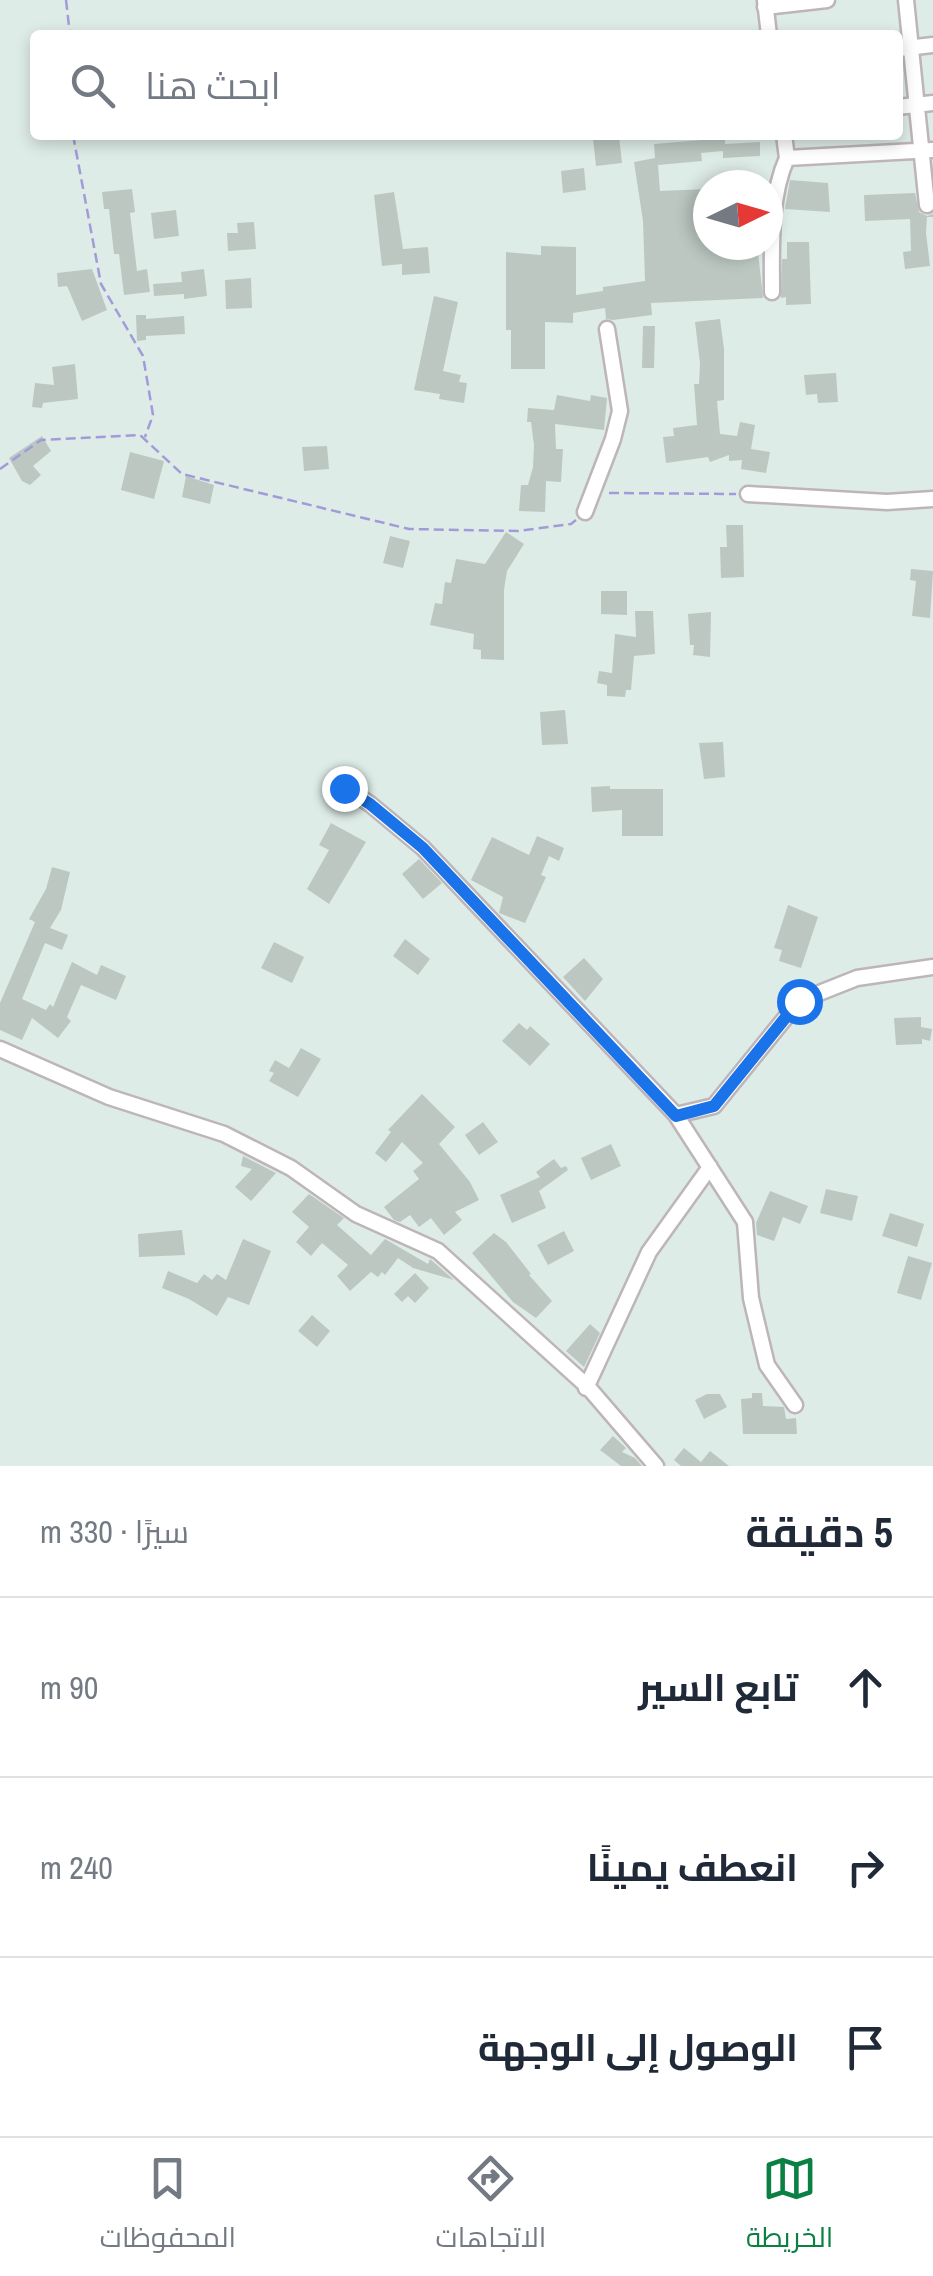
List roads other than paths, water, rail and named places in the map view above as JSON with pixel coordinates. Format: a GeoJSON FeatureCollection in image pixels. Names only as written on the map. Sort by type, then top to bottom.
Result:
{"type":"FeatureCollection","features":[{"type":"Feature","properties":{"kind":"street"},"geometry":{"type":"LineString","coordinates":[[769,30],[765,3],[827,0]]}},
{"type":"Feature","properties":{"kind":"street"},"geometry":{"type":"LineString","coordinates":[[906,0],[905,48],[925,104],[926,205]]}},
{"type":"Feature","properties":{"kind":"street"},"geometry":{"type":"LineString","coordinates":[[905,48],[933,45]]}},
{"type":"Feature","properties":{"kind":"street"},"geometry":{"type":"LineString","coordinates":[[772,292],[772,232],[780,173],[787,158],[785,140]]}},
{"type":"Feature","properties":{"kind":"street"},"geometry":{"type":"LineString","coordinates":[[787,158],[928,150]]}},
{"type":"Feature","properties":{"kind":"street"},"geometry":{"type":"LineString","coordinates":[[585,512],[620,411],[607,329]]}},
{"type":"Feature","properties":{"kind":"street"},"geometry":{"type":"LineString","coordinates":[[748,494],[887,502],[933,499]]}},
{"type":"Feature","properties":{"kind":"street"},"geometry":{"type":"LineString","coordinates":[[344,788],[423,848],[676,1116],[745,1222],[750,1298],[767,1365],[795,1405]]}},
{"type":"Feature","properties":{"kind":"street"},"geometry":{"type":"LineString","coordinates":[[676,1116],[714,1106],[799,1001],[858,978],[933,968]]}},
{"type":"Feature","properties":{"kind":"street"},"geometry":{"type":"LineString","coordinates":[[0,1049],[109,1096],[224,1134],[291,1168],[356,1214],[438,1251],[528,1330],[656,1466]]}},
{"type":"Feature","properties":{"kind":"street"},"geometry":{"type":"LineString","coordinates":[[586,1388],[649,1252],[710,1167]]}}]}
